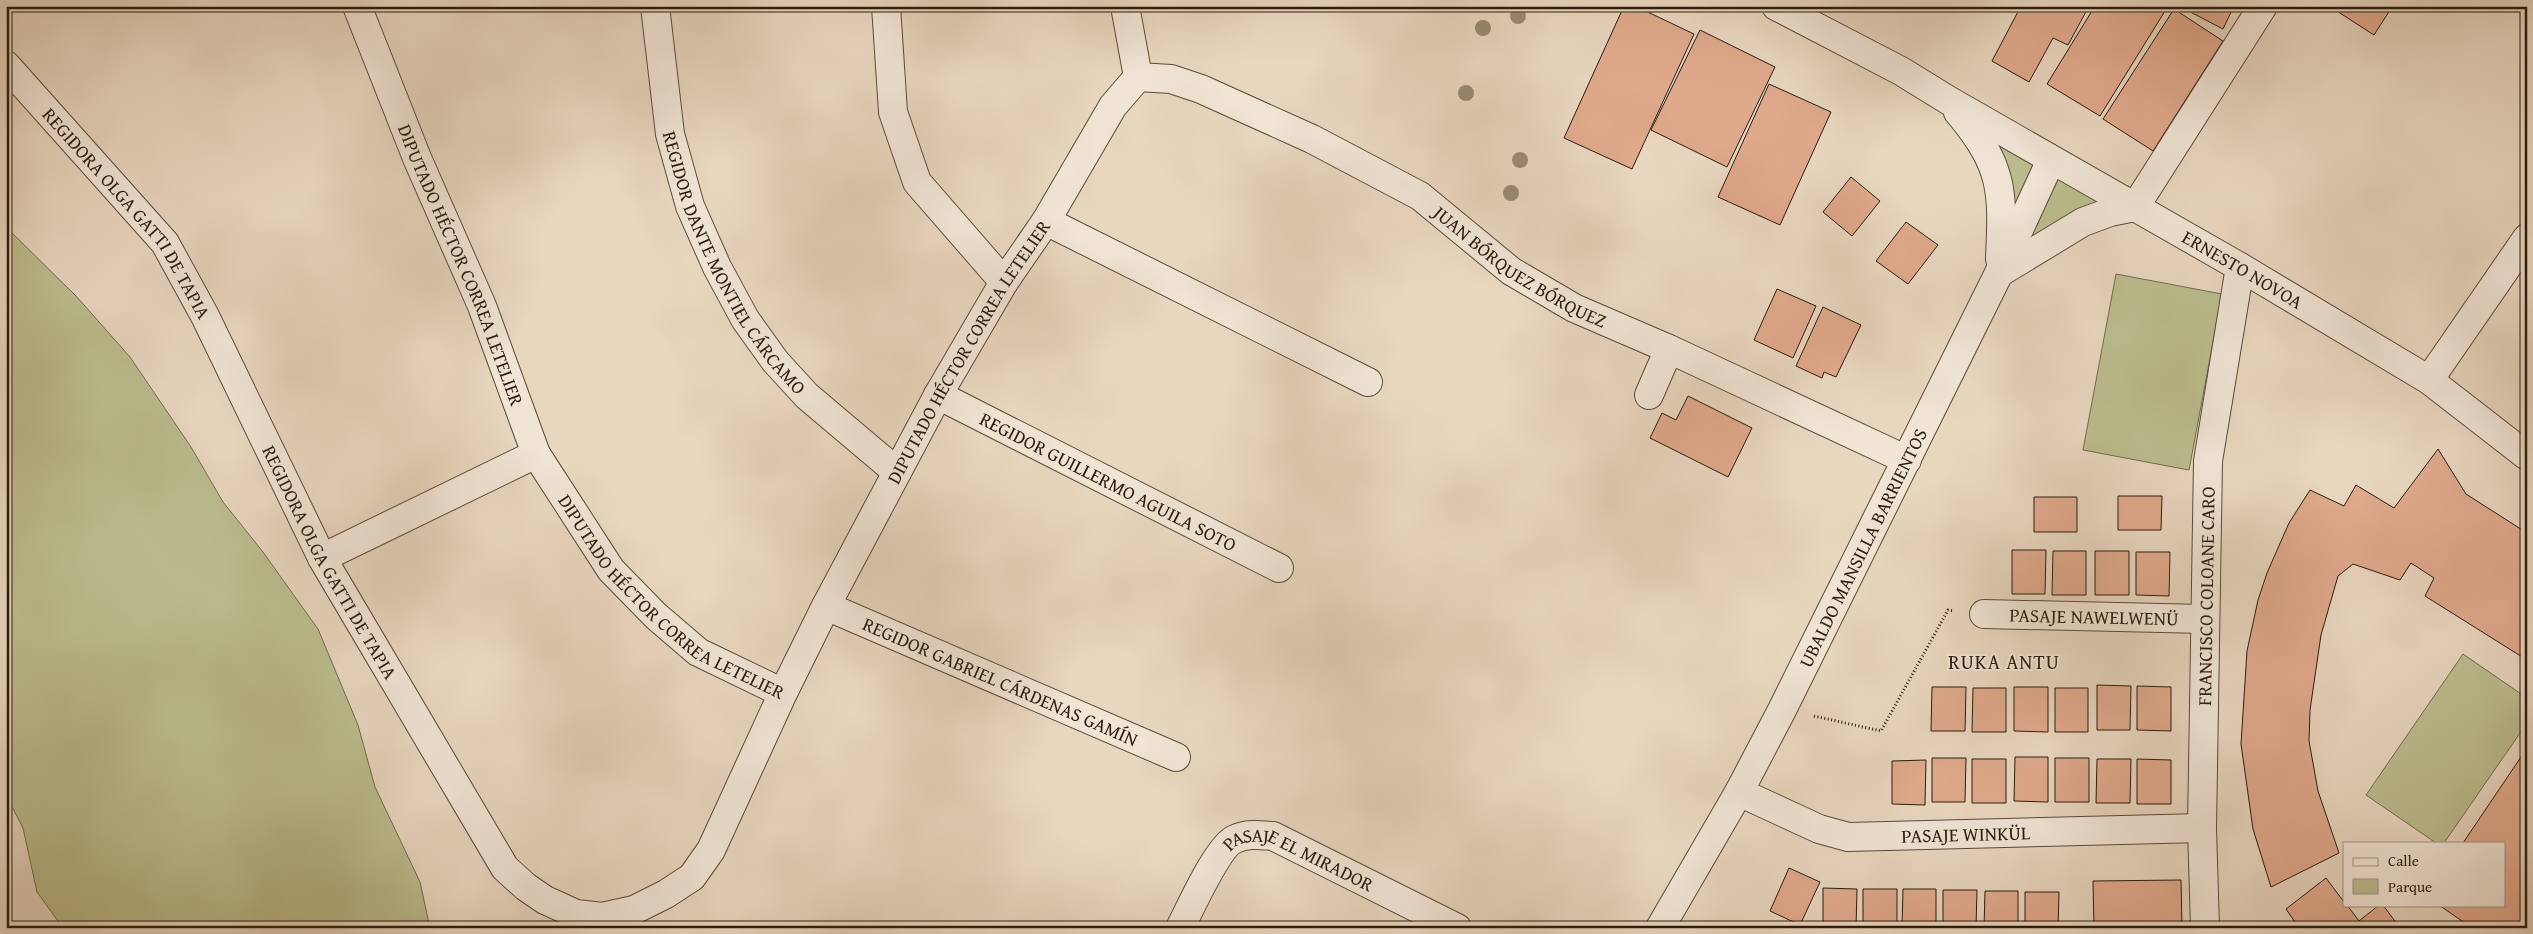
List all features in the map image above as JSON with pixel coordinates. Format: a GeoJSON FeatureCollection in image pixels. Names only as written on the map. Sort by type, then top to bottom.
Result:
{"type":"FeatureCollection","features":[{"type":"Feature","properties":{"kind":"street","name":"DIPUTADO HÉCTOR CORREA LETELIER"},"geometry":{"type":"LineString","coordinates":[[357,6],[414,149],[482,306],[536,454],[611,570],[656,616],[698,652],[783,693],[826,606],[938,395],[1004,282],[1046,221],[1112,106],[1138,77]]}},
{"type":"Feature","properties":{"kind":"street","name":"REGIDOR DANTE MONTIEL CÁRCAMO"},"geometry":{"type":"LineString","coordinates":[[654,6],[670,134],[690,206],[717,267],[745,319],[774,361],[807,396],[897,472]]}},
{"type":"Feature","properties":{"kind":"street"},"geometry":{"type":"LineString","coordinates":[[886,6],[893,112],[917,182],[1004,282]]}},
{"type":"Feature","properties":{"kind":"street"},"geometry":{"type":"LineString","coordinates":[[1125,6],[1138,77]]}},
{"type":"Feature","properties":{"kind":"street","name":"ERNESTO NOVOA"},"geometry":{"type":"LineString","coordinates":[[1776,6],[1901,71],[2051,160],[2240,267],[2429,380],[2527,456]]}},
{"type":"Feature","properties":{"kind":"street"},"geometry":{"type":"LineString","coordinates":[[1999,273],[2083,222],[2110,212],[2135,207],[2263,6]]}},
{"type":"Feature","properties":{"kind":"street","name":"REGIDORA OLGA GATTI DE TAPIA"},"geometry":{"type":"LineString","coordinates":[[6,65],[166,243],[204,316],[322,558],[505,868],[526,887],[545,900],[576,914],[602,917],[634,910],[666,894],[692,877],[711,850],[783,693]]}},
{"type":"Feature","properties":{"kind":"street","name":"JUAN BÓRQUEZ BÓRQUEZ"},"geometry":{"type":"LineString","coordinates":[[1138,77],[1171,79],[1201,89],[1312,139],[1420,196],[1510,271],[1574,308],[1669,349],[1907,460]]}},
{"type":"Feature","properties":{"kind":"street"},"geometry":{"type":"LineString","coordinates":[[1948,100],[1979,137],[1994,163],[2000,187],[2002,215],[1999,273]]}},
{"type":"Feature","properties":{"kind":"street","name":"UBALDO MANSILLA BARRIENTOS"},"geometry":{"type":"LineString","coordinates":[[1660,928],[1739,792],[1782,710],[1999,273],[2051,160]]}},
{"type":"Feature","properties":{"kind":"street"},"geometry":{"type":"LineString","coordinates":[[1046,221],[1368,382]]}},
{"type":"Feature","properties":{"kind":"street"},"geometry":{"type":"LineString","coordinates":[[2429,380],[2527,238]]}},
{"type":"Feature","properties":{"kind":"street","name":"FRANCISCO COLOANE CARO"},"geometry":{"type":"LineString","coordinates":[[2205,928],[2202,828],[2208,460],[2240,267]]}},
{"type":"Feature","properties":{"kind":"street"},"geometry":{"type":"LineString","coordinates":[[1649,395],[1669,349]]}},
{"type":"Feature","properties":{"kind":"street","name":"REGIDOR GUILLERMO AGUILA SOTO"},"geometry":{"type":"LineString","coordinates":[[938,395],[1279,568]]}},
{"type":"Feature","properties":{"kind":"street"},"geometry":{"type":"LineString","coordinates":[[322,558],[536,454]]}},
{"type":"Feature","properties":{"kind":"street","name":"REGIDOR GABRIEL CÁRDENAS GAMÍN"},"geometry":{"type":"LineString","coordinates":[[826,606],[1176,758]]}},
{"type":"Feature","properties":{"kind":"street","name":"PASAJE NAWELWENÜ"},"geometry":{"type":"LineString","coordinates":[[1984,614],[2204,619]]}},
{"type":"Feature","properties":{"kind":"street","name":"PASAJE WINKÜL"},"geometry":{"type":"LineString","coordinates":[[1739,792],[1819,829],[1848,837],[2202,828]]}},
{"type":"Feature","properties":{"kind":"street","name":"PASAJE EL MIRADOR"},"geometry":{"type":"LineString","coordinates":[[1180,928],[1220,854],[1232,839],[1250,834],[1273,836],[1456,928]]}},
{"type":"Feature","properties":{"kind":"path"},"geometry":{"type":"LineString","coordinates":[[1782,710],[1881,731],[1948,610],[1984,614]]}},
{"type":"Feature","properties":{"kind":"green space"},"geometry":{"type":"Polygon","coordinates":[[[1979,137],[2051,160],[2135,207],[1999,273],[1979,137]]]}},
{"type":"Feature","properties":{"kind":"green space"},"geometry":{"type":"Polygon","coordinates":[[[6,227],[76,296],[130,357],[191,447],[223,502],[263,552],[318,629],[358,725],[375,787],[420,882],[430,928],[63,928],[37,892],[23,828],[6,795],[6,227]]]}},
{"type":"Feature","properties":{"kind":"green space"},"geometry":{"type":"Polygon","coordinates":[[[2116,274],[2222,294],[2189,470],[2083,450],[2116,274]]]}},
{"type":"Feature","properties":{"kind":"green space"},"geometry":{"type":"Polygon","coordinates":[[[2463,654],[2527,698],[2527,723],[2445,842],[2435,842],[2366,795],[2463,654]]]}},
{"type":"Feature","properties":{"kind":"building"},"geometry":{"type":"Polygon","coordinates":[[[1624,6],[1635,6],[1694,34],[1632,169],[1564,138],[1624,6]]]}},
{"type":"Feature","properties":{"kind":"building"},"geometry":{"type":"Polygon","coordinates":[[[2021,6],[2085,6],[2088,8],[2068,45],[2053,38],[2029,82],[1992,61],[2021,6]]]}},
{"type":"Feature","properties":{"kind":"building"},"geometry":{"type":"Polygon","coordinates":[[[2095,6],[2158,6],[2165,11],[2100,116],[2047,84],[2095,6]]]}},
{"type":"Feature","properties":{"kind":"building"},"geometry":{"type":"Polygon","coordinates":[[[2179,6],[2234,6],[2223,29],[2179,6]]]}},
{"type":"Feature","properties":{"kind":"building"},"geometry":{"type":"Polygon","coordinates":[[[2329,6],[2391,6],[2392,7],[2374,35],[2329,6]]]}},
{"type":"Feature","properties":{"kind":"building"},"geometry":{"type":"Polygon","coordinates":[[[2174,9],[2223,41],[2153,151],[2103,119],[2174,9]]]}},
{"type":"Feature","properties":{"kind":"building"},"geometry":{"type":"Polygon","coordinates":[[[1700,30],[1775,67],[1727,167],[1651,130],[1700,30]]]}},
{"type":"Feature","properties":{"kind":"building"},"geometry":{"type":"Polygon","coordinates":[[[1769,84],[1831,112],[1780,225],[1718,197],[1769,84]]]}},
{"type":"Feature","properties":{"kind":"building"},"geometry":{"type":"Polygon","coordinates":[[[1851,177],[1880,201],[1852,236],[1823,212],[1851,177]]]}},
{"type":"Feature","properties":{"kind":"building"},"geometry":{"type":"Polygon","coordinates":[[[1906,222],[1938,245],[1908,284],[1876,261],[1906,222]]]}},
{"type":"Feature","properties":{"kind":"building"},"geometry":{"type":"Polygon","coordinates":[[[1777,289],[1816,306],[1793,358],[1754,340],[1777,289]]]}},
{"type":"Feature","properties":{"kind":"building"},"geometry":{"type":"Polygon","coordinates":[[[1823,307],[1861,325],[1836,377],[1824,372],[1822,378],[1796,366],[1823,307]]]}},
{"type":"Feature","properties":{"kind":"building"},"geometry":{"type":"Polygon","coordinates":[[[1688,396],[1752,428],[1728,477],[1650,438],[1662,413],[1676,420],[1688,396]]]}},
{"type":"Feature","properties":{"kind":"building"},"geometry":{"type":"Polygon","coordinates":[[[2438,449],[2466,494],[2527,533],[2527,660],[2425,596],[2434,578],[2411,563],[2400,580],[2353,564],[2338,576],[2321,635],[2310,710],[2309,741],[2318,791],[2339,853],[2271,887],[2253,829],[2241,744],[2247,651],[2258,600],[2267,573],[2289,523],[2310,490],[2344,506],[2356,485],[2394,508],[2438,449]]]}},
{"type":"Feature","properties":{"kind":"building"},"geometry":{"type":"Polygon","coordinates":[[[2118,496],[2162,496],[2161,530],[2118,530],[2118,496]]]}},
{"type":"Feature","properties":{"kind":"building"},"geometry":{"type":"Polygon","coordinates":[[[2034,497],[2077,497],[2077,532],[2034,532],[2034,497]]]}},
{"type":"Feature","properties":{"kind":"building"},"geometry":{"type":"Polygon","coordinates":[[[2012,550],[2046,550],[2045,594],[2012,594],[2012,550]]]}},
{"type":"Feature","properties":{"kind":"building"},"geometry":{"type":"Polygon","coordinates":[[[2053,551],[2086,551],[2086,595],[2052,595],[2053,551]]]}},
{"type":"Feature","properties":{"kind":"building"},"geometry":{"type":"Polygon","coordinates":[[[2095,551],[2129,551],[2129,595],[2095,595],[2095,551]]]}},
{"type":"Feature","properties":{"kind":"building"},"geometry":{"type":"Polygon","coordinates":[[[2136,552],[2170,552],[2169,596],[2136,595],[2136,552]]]}},
{"type":"Feature","properties":{"kind":"building"},"geometry":{"type":"Polygon","coordinates":[[[2097,685],[2131,686],[2130,730],[2097,730],[2097,685]]]}},
{"type":"Feature","properties":{"kind":"building"},"geometry":{"type":"Polygon","coordinates":[[[2137,686],[2171,687],[2171,731],[2137,730],[2137,686]]]}},
{"type":"Feature","properties":{"kind":"building"},"geometry":{"type":"Polygon","coordinates":[[[1932,687],[1966,687],[1965,731],[1931,731],[1932,687]]]}},
{"type":"Feature","properties":{"kind":"building"},"geometry":{"type":"Polygon","coordinates":[[[2014,687],[2048,687],[2048,732],[2014,731],[2014,687]]]}},
{"type":"Feature","properties":{"kind":"building"},"geometry":{"type":"Polygon","coordinates":[[[1973,688],[2006,688],[2006,732],[1972,732],[1973,688]]]}},
{"type":"Feature","properties":{"kind":"building"},"geometry":{"type":"Polygon","coordinates":[[[2055,688],[2088,688],[2088,732],[2055,732],[2055,688]]]}},
{"type":"Feature","properties":{"kind":"building"},"geometry":{"type":"Polygon","coordinates":[[[2527,748],[2527,928],[2472,928],[2440,906],[2506,906],[2506,842],[2464,842],[2527,748]]]}},
{"type":"Feature","properties":{"kind":"building"},"geometry":{"type":"Polygon","coordinates":[[[2015,757],[2048,757],[2048,802],[2014,801],[2015,757]]]}},
{"type":"Feature","properties":{"kind":"building"},"geometry":{"type":"Polygon","coordinates":[[[1932,758],[1966,758],[1965,802],[1932,802],[1932,758]]]}},
{"type":"Feature","properties":{"kind":"building"},"geometry":{"type":"Polygon","coordinates":[[[2055,758],[2089,758],[2089,802],[2055,802],[2055,758]]]}},
{"type":"Feature","properties":{"kind":"building"},"geometry":{"type":"Polygon","coordinates":[[[1972,759],[2006,759],[2006,803],[1972,803],[1972,759]]]}},
{"type":"Feature","properties":{"kind":"building"},"geometry":{"type":"Polygon","coordinates":[[[2097,759],[2131,759],[2130,803],[2096,803],[2097,759]]]}},
{"type":"Feature","properties":{"kind":"building"},"geometry":{"type":"Polygon","coordinates":[[[2137,759],[2171,760],[2171,804],[2137,804],[2137,759]]]}},
{"type":"Feature","properties":{"kind":"building"},"geometry":{"type":"Polygon","coordinates":[[[1926,760],[1925,805],[1892,804],[1892,761],[1926,760]]]}},
{"type":"Feature","properties":{"kind":"building"},"geometry":{"type":"Polygon","coordinates":[[[1789,868],[1820,882],[1800,925],[1770,911],[1789,868]]]}},
{"type":"Feature","properties":{"kind":"building"},"geometry":{"type":"Polygon","coordinates":[[[2326,878],[2343,901],[2343,906],[2348,906],[2359,921],[2378,906],[2384,906],[2400,928],[2299,928],[2286,909],[2326,878]]]}},
{"type":"Feature","properties":{"kind":"building"},"geometry":{"type":"Polygon","coordinates":[[[2181,880],[2182,928],[2094,928],[2093,881],[2181,880]]]}},
{"type":"Feature","properties":{"kind":"building"},"geometry":{"type":"Polygon","coordinates":[[[1823,888],[1857,889],[1856,928],[1823,928],[1823,888]]]}},
{"type":"Feature","properties":{"kind":"building"},"geometry":{"type":"Polygon","coordinates":[[[1863,889],[1897,889],[1897,928],[1863,928],[1863,889]]]}},
{"type":"Feature","properties":{"kind":"building"},"geometry":{"type":"Polygon","coordinates":[[[1903,889],[1936,889],[1936,928],[1902,928],[1903,889]]]}},
{"type":"Feature","properties":{"kind":"building"},"geometry":{"type":"Polygon","coordinates":[[[1943,890],[1977,890],[1976,928],[1943,928],[1943,890]]]}},
{"type":"Feature","properties":{"kind":"building"},"geometry":{"type":"Polygon","coordinates":[[[1985,891],[2018,891],[2018,928],[1984,928],[1985,891]]]}},
{"type":"Feature","properties":{"kind":"building"},"geometry":{"type":"Polygon","coordinates":[[[2025,892],[2059,892],[2058,928],[2025,928],[2025,892]]]}},
{"type":"Feature","properties":{"kind":"district","name":"RUKA ANTU"},"geometry":{"type":"Point","coordinates":[2004,661]}}]}
